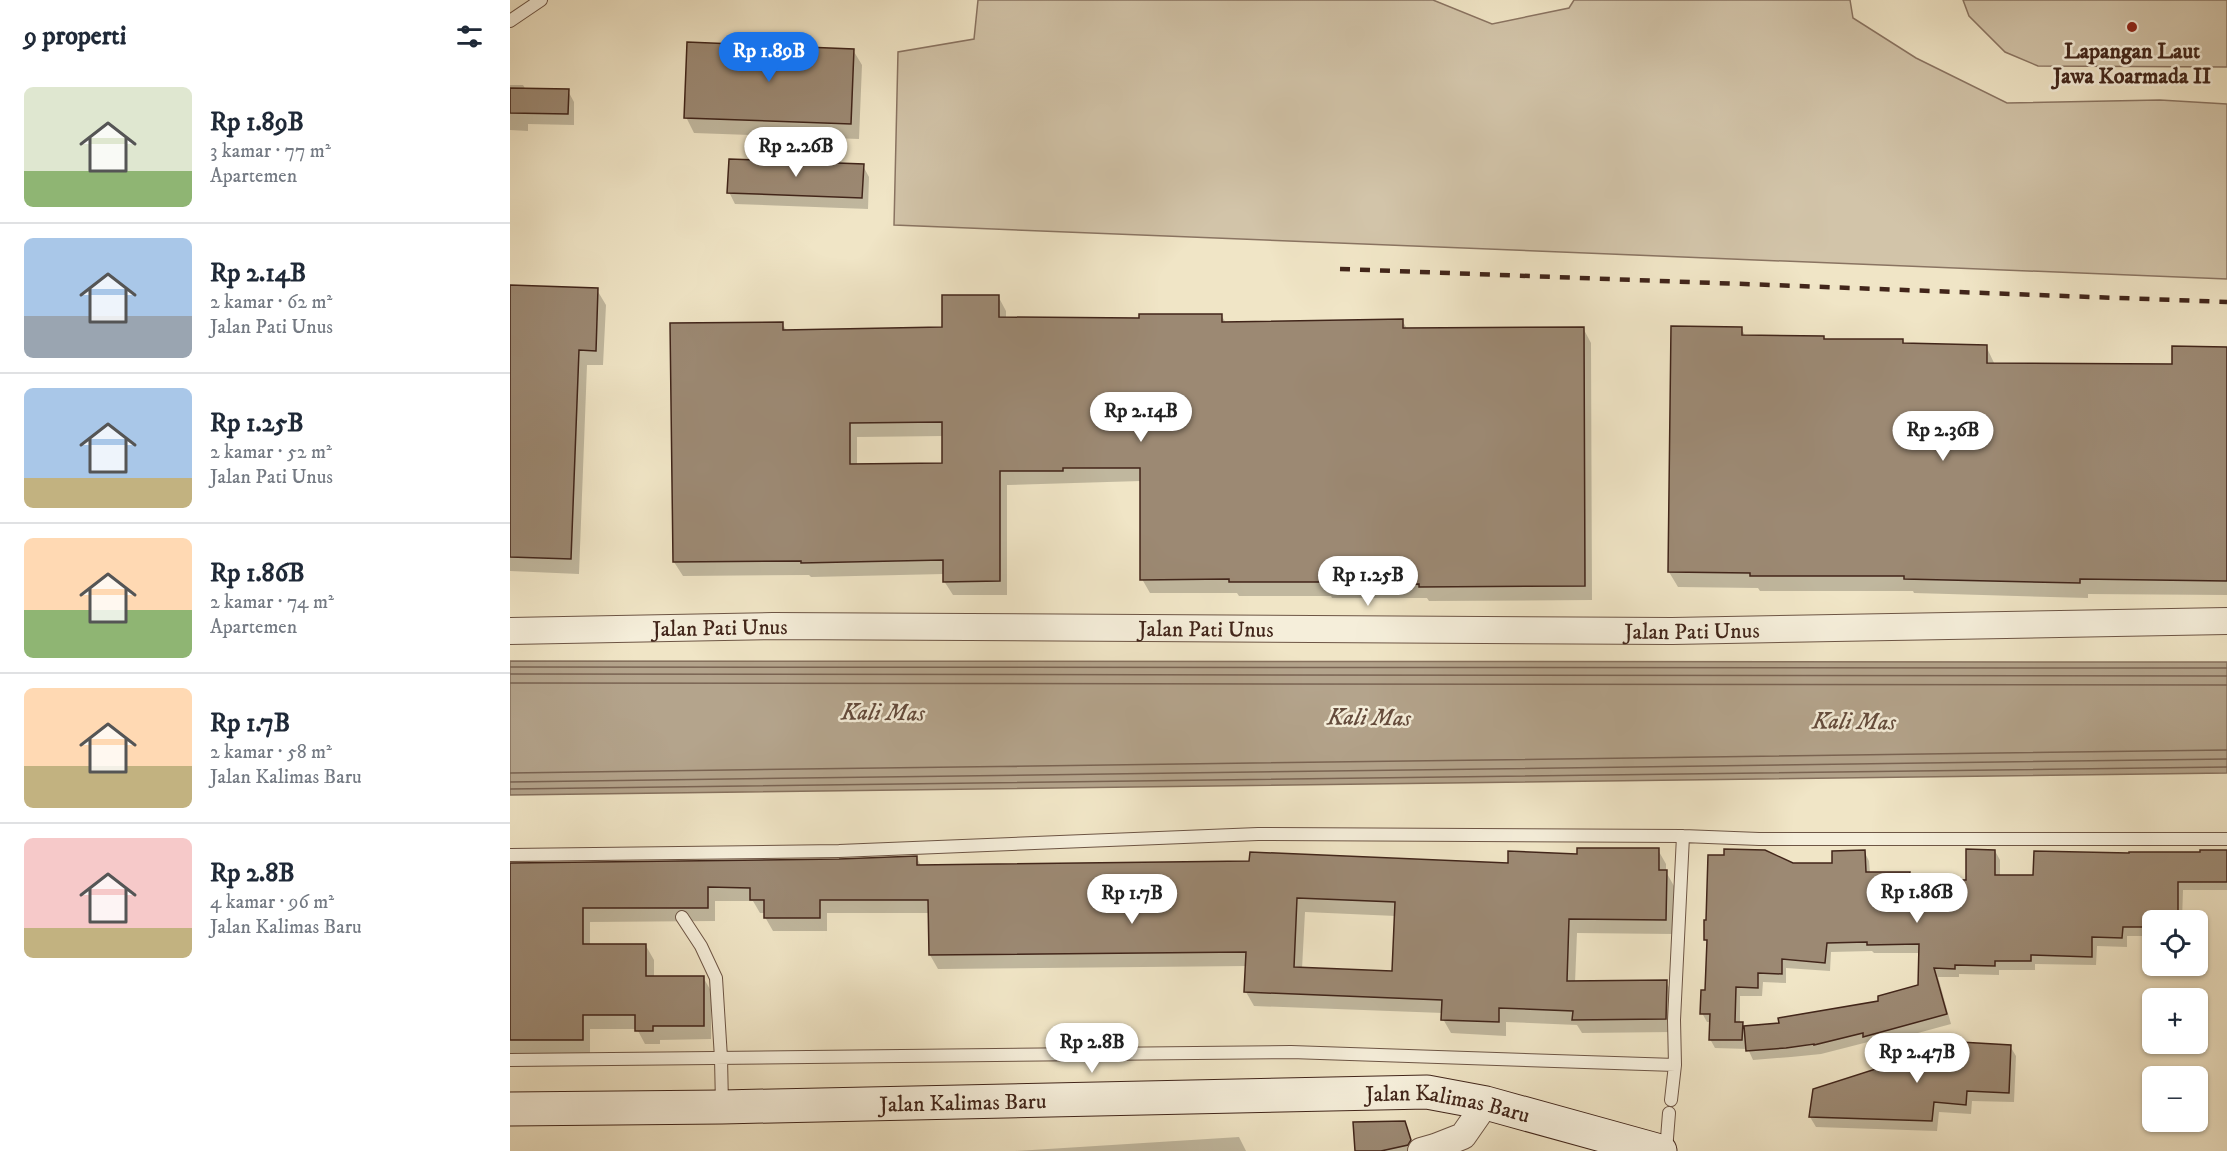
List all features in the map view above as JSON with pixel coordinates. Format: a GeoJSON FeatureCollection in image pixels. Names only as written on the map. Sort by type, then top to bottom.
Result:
{"type":"FeatureCollection","features":[{"type":"Feature","properties":{"kind":"street","name":"Jalan Pati Unus"},"geometry":{"type":"LineString","coordinates":[[510,631],[773,626],[1672,631],[2227,621]]}},
{"type":"Feature","properties":{"kind":"street","name":"Jalan Kalimas Baru"},"geometry":{"type":"LineString","coordinates":[[510,1109],[722,1107],[1427,1092],[1486,1103],[1652,1150]]}},
{"type":"Feature","properties":{"kind":"street"},"geometry":{"type":"LineString","coordinates":[[1421,1151],[1435,1148],[1462,1136],[1486,1103]]}},
{"type":"Feature","properties":{"kind":"lane"},"geometry":{"type":"LineString","coordinates":[[510,21],[541,0]]}},
{"type":"Feature","properties":{"kind":"lane"},"geometry":{"type":"LineString","coordinates":[[510,855],[839,851],[1258,834],[1683,836],[1759,839],[2227,839]]}},
{"type":"Feature","properties":{"kind":"lane"},"geometry":{"type":"LineString","coordinates":[[1652,1150],[1670,1107],[1675,1065],[1674,1020],[1683,836]]}},
{"type":"Feature","properties":{"kind":"lane"},"geometry":{"type":"LineString","coordinates":[[682,917],[701,946],[716,978],[722,1058],[722,1107]]}},
{"type":"Feature","properties":{"kind":"lane"},"geometry":{"type":"LineString","coordinates":[[510,1060],[1291,1052],[1675,1065]]}},
{"type":"Feature","properties":{"kind":"shaded area"},"geometry":{"type":"Polygon","coordinates":[[[978,0],[1433,0],[1492,24],[1569,8],[1574,0],[1850,0],[1853,18],[1916,58],[2007,103],[2160,100],[2227,104],[2227,279],[894,225],[898,52],[974,39],[978,0]]]}},
{"type":"Feature","properties":{"kind":"shaded area"},"geometry":{"type":"Polygon","coordinates":[[[1963,0],[2227,0],[2227,67],[2038,66],[2005,52],[1969,16],[1963,0]]]}},
{"type":"Feature","properties":{"kind":"water","name":"Kali Mas"},"geometry":{"type":"Polygon","coordinates":[[[510,661],[2227,662],[2227,773],[510,795],[510,661]]]}},
{"type":"Feature","properties":{"kind":"building"},"geometry":{"type":"Polygon","coordinates":[[[687,42],[854,49],[851,124],[684,118],[687,42]]]}},
{"type":"Feature","properties":{"kind":"building"},"geometry":{"type":"Polygon","coordinates":[[[510,88],[569,89],[568,114],[510,113],[510,88]]]}},
{"type":"Feature","properties":{"kind":"building"},"geometry":{"type":"Polygon","coordinates":[[[729,159],[864,164],[862,198],[727,193],[729,159]]]}},
{"type":"Feature","properties":{"kind":"building"},"geometry":{"type":"Polygon","coordinates":[[[510,285],[598,288],[596,351],[579,350],[571,559],[510,557],[510,285]]]}},
{"type":"Feature","properties":{"kind":"building"},"geometry":{"type":"Polygon","coordinates":[[[942,295],[999,295],[999,317],[1139,318],[1139,314],[1222,314],[1222,322],[1403,319],[1403,328],[1584,327],[1585,586],[1419,587],[1419,584],[1323,585],[1323,582],[1229,582],[1229,579],[1140,580],[1140,468],[1000,471],[1000,581],[943,582],[943,560],[801,563],[801,561],[673,562],[670,323],[783,322],[783,330],[942,327],[942,295]],[[942,422],[850,423],[850,464],[942,463],[942,422]]]}},
{"type":"Feature","properties":{"kind":"building"},"geometry":{"type":"Polygon","coordinates":[[[1671,326],[1742,327],[1742,335],[1824,336],[1824,339],[1903,339],[1903,343],[1987,345],[1987,363],[2172,364],[2172,346],[2227,347],[2227,581],[2080,579],[2080,583],[1904,579],[1904,576],[1750,576],[1750,573],[1668,572],[1671,326]]]}},
{"type":"Feature","properties":{"kind":"building"},"geometry":{"type":"Polygon","coordinates":[[[1577,848],[1659,848],[1659,870],[1667,870],[1666,920],[1569,919],[1567,981],[1667,980],[1666,1019],[1572,1020],[1573,1011],[1499,1008],[1499,1022],[1441,1020],[1442,1000],[1244,992],[1246,952],[929,955],[928,900],[820,900],[820,918],[764,918],[764,900],[750,900],[750,888],[708,887],[708,908],[583,908],[583,944],[646,944],[646,976],[704,976],[704,1026],[653,1026],[653,1031],[635,1031],[635,1015],[583,1015],[583,1040],[510,1040],[510,863],[917,856],[917,865],[1249,861],[1250,852],[1508,863],[1508,851],[1577,854],[1577,848]],[[1297,898],[1294,967],[1392,971],[1395,902],[1297,898]]]}},
{"type":"Feature","properties":{"kind":"building"},"geometry":{"type":"Polygon","coordinates":[[[1724,849],[1765,850],[1793,863],[1832,863],[1832,851],[1865,850],[1866,872],[1910,872],[1909,879],[1966,880],[1966,849],[1995,850],[1995,875],[2033,875],[2034,851],[2129,853],[2227,850],[2227,882],[2178,882],[2178,910],[2142,910],[2142,927],[2123,927],[2122,938],[2092,937],[2092,957],[2031,955],[2031,961],[1995,961],[1995,966],[1955,965],[1955,969],[1934,968],[1947,1014],[1863,1037],[1863,1033],[1814,1045],[1746,1051],[1744,1026],[1779,1023],[1778,1018],[1878,1001],[1878,996],[1918,985],[1919,944],[1827,943],[1825,963],[1782,959],[1782,974],[1758,973],[1758,988],[1736,987],[1735,1022],[1743,1022],[1742,1040],[1709,1040],[1710,1014],[1700,1014],[1701,990],[1705,990],[1707,940],[1704,940],[1704,920],[1706,920],[1708,855],[1724,855],[1724,849]]]}},
{"type":"Feature","properties":{"kind":"building"},"geometry":{"type":"Polygon","coordinates":[[[1960,1042],[2011,1045],[2009,1093],[1967,1091],[1966,1105],[1934,1102],[1932,1121],[1809,1117],[1813,1089],[1960,1042]]]}},
{"type":"Feature","properties":{"kind":"building"},"geometry":{"type":"Polygon","coordinates":[[[1405,1121],[1411,1140],[1408,1145],[1381,1151],[1355,1151],[1353,1122],[1405,1121]]]}},
{"type":"Feature","properties":{"kind":"railway"},"geometry":{"type":"LineString","coordinates":[[1340,269],[2227,302]]}},
{"type":"Feature","properties":{"kind":"place","name":"Lapangan Laut Jawa Koarmada II"},"geometry":{"type":"Point","coordinates":[2132,27]}}]}
